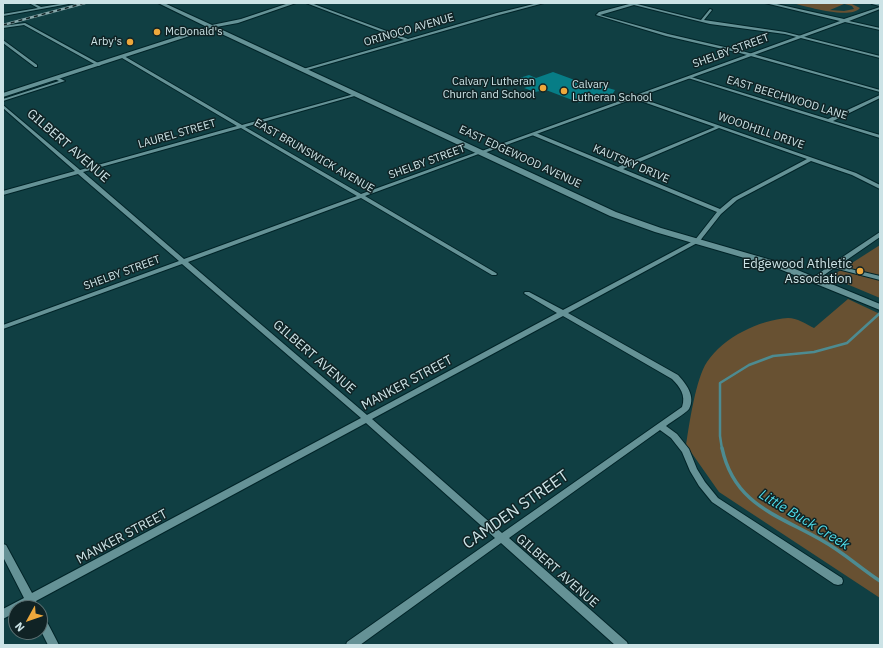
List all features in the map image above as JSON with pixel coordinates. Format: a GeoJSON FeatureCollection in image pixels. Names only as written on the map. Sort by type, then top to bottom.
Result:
{"type":"FeatureCollection","features":[{"type":"Feature","properties":{"kind":"main road","name":"EAST EDGEWOOD AVENUE"},"geometry":{"type":"LineString","coordinates":[[160,3],[613,214],[645,226],[761,259],[815,279],[880,307]]}},
{"type":"Feature","properties":{"kind":"main road"},"geometry":{"type":"LineString","coordinates":[[3,95],[294,3]]}},
{"type":"Feature","properties":{"kind":"street"},"geometry":{"type":"LineString","coordinates":[[31,3],[40,8]]}},
{"type":"Feature","properties":{"kind":"street"},"geometry":{"type":"LineString","coordinates":[[3,15],[72,3]]}},
{"type":"Feature","properties":{"kind":"street"},"geometry":{"type":"LineString","coordinates":[[308,3],[408,40]]}},
{"type":"Feature","properties":{"kind":"street","name":"ORINOCO AVENUE"},"geometry":{"type":"LineString","coordinates":[[304,70],[542,3]]}},
{"type":"Feature","properties":{"kind":"street"},"geometry":{"type":"LineString","coordinates":[[880,57],[772,31],[702,21],[635,3],[600,13],[598,15],[667,36],[751,55],[880,91]]}},
{"type":"Feature","properties":{"kind":"street"},"geometry":{"type":"LineString","coordinates":[[767,3],[880,29]]}},
{"type":"Feature","properties":{"kind":"street"},"geometry":{"type":"LineString","coordinates":[[873,3],[880,5]]}},
{"type":"Feature","properties":{"kind":"street","name":"SHELBY STREET"},"geometry":{"type":"LineString","coordinates":[[3,327],[880,8]]}},
{"type":"Feature","properties":{"kind":"street"},"geometry":{"type":"LineString","coordinates":[[702,21],[710,10]]}},
{"type":"Feature","properties":{"kind":"street"},"geometry":{"type":"LineString","coordinates":[[3,27],[25,24],[99,65]]}},
{"type":"Feature","properties":{"kind":"street"},"geometry":{"type":"LineString","coordinates":[[3,41],[36,66]]}},
{"type":"Feature","properties":{"kind":"street","name":"EAST BRUNSWICK AVENUE"},"geometry":{"type":"LineString","coordinates":[[123,57],[494,274]]}},
{"type":"Feature","properties":{"kind":"street","name":"EAST BEECHWOOD LANE"},"geometry":{"type":"LineString","coordinates":[[689,77],[880,137]]}},
{"type":"Feature","properties":{"kind":"street"},"geometry":{"type":"LineString","coordinates":[[3,100],[62,81],[56,78]]}},
{"type":"Feature","properties":{"kind":"street","name":"LAUREL STREET"},"geometry":{"type":"LineString","coordinates":[[3,193],[356,94]]}},
{"type":"Feature","properties":{"kind":"street"},"geometry":{"type":"LineString","coordinates":[[828,121],[880,96]]}},
{"type":"Feature","properties":{"kind":"street","name":"WOODHILL DRIVE"},"geometry":{"type":"LineString","coordinates":[[634,97],[862,177],[880,187]]}},
{"type":"Feature","properties":{"kind":"street","name":"GILBERT AVENUE"},"geometry":{"type":"LineString","coordinates":[[3,106],[366,419],[623,645]]}},
{"type":"Feature","properties":{"kind":"street"},"geometry":{"type":"LineString","coordinates":[[619,169],[718,127]]}},
{"type":"Feature","properties":{"kind":"street","name":"KAUTSKY DRIVE"},"geometry":{"type":"LineString","coordinates":[[534,134],[720,212]]}},
{"type":"Feature","properties":{"kind":"street","name":"MANKER STREET"},"geometry":{"type":"LineString","coordinates":[[39,600],[366,419],[697,241],[720,212],[747,192],[811,159]]}},
{"type":"Feature","properties":{"kind":"street"},"geometry":{"type":"LineString","coordinates":[[815,279],[880,234]]}},
{"type":"Feature","properties":{"kind":"street"},"geometry":{"type":"LineString","coordinates":[[832,266],[880,278]]}},
{"type":"Feature","properties":{"kind":"street"},"geometry":{"type":"LineString","coordinates":[[527,293],[561,314]]}},
{"type":"Feature","properties":{"kind":"street","name":"CAMDEN STREET"},"geometry":{"type":"LineString","coordinates":[[351,645],[685,408],[688,399],[686,392],[674,377],[561,314]]}},
{"type":"Feature","properties":{"kind":"street"},"geometry":{"type":"LineString","coordinates":[[661,426],[674,436],[686,452],[693,469],[702,484],[715,500],[838,581]]}},
{"type":"Feature","properties":{"kind":"street"},"geometry":{"type":"LineString","coordinates":[[3,548],[30,600]]}},
{"type":"Feature","properties":{"kind":"street"},"geometry":{"type":"LineString","coordinates":[[48,634],[54,645]]}},
{"type":"Feature","properties":{"kind":"shaded area"},"geometry":{"type":"Polygon","coordinates":[[[792,3],[838,3],[844,4],[830,10],[844,11],[854,9],[852,6],[841,3],[850,3],[860,8],[847,13],[827,11],[792,3]]]}},
{"type":"Feature","properties":{"kind":"shaded area","name":"Edgewood Athletic Association"},"geometry":{"type":"Polygon","coordinates":[[[880,245],[880,298],[830,277],[880,245]]]}},
{"type":"Feature","properties":{"kind":"shaded area"},"geometry":{"type":"Polygon","coordinates":[[[848,299],[880,314],[880,598],[719,492],[686,445],[694,402],[703,369],[714,353],[743,331],[777,319],[795,319],[814,328],[848,299]]]}},
{"type":"Feature","properties":{"kind":"building","name":"Calvary Lutheran Church and School"},"geometry":{"type":"Polygon","coordinates":[[[553,72],[591,86],[601,86],[615,90],[612,95],[580,103],[546,90],[535,92],[524,88],[533,85],[516,79],[529,75],[536,78],[553,72]]]}},
{"type":"Feature","properties":{"kind":"waterway","name":"Little Buck Creek"},"geometry":{"type":"LineString","coordinates":[[722,449],[720,436],[720,383],[749,365],[773,356],[814,352],[847,343],[880,313]]}},
{"type":"Feature","properties":{"kind":"waterway","name":"Little Buck Creek"},"geometry":{"type":"LineString","coordinates":[[722,448],[728,467],[737,483],[747,496],[774,515],[830,545],[880,581]]}},
{"type":"Feature","properties":{"kind":"railway"},"geometry":{"type":"LineString","coordinates":[[3,25],[85,3]]}},
{"type":"Feature","properties":{"kind":"place","name":"McDonald's"},"geometry":{"type":"Point","coordinates":[157,32]}},
{"type":"Feature","properties":{"kind":"place","name":"Arby's"},"geometry":{"type":"Point","coordinates":[130,42]}},
{"type":"Feature","properties":{"kind":"place","name":"Calvary Lutheran Church and School"},"geometry":{"type":"Point","coordinates":[543,88]}},
{"type":"Feature","properties":{"kind":"place","name":"Calvary Lutheran School"},"geometry":{"type":"Point","coordinates":[564,91]}},
{"type":"Feature","properties":{"kind":"place","name":"Edgewood Athletic Association"},"geometry":{"type":"Point","coordinates":[860,271]}}]}
